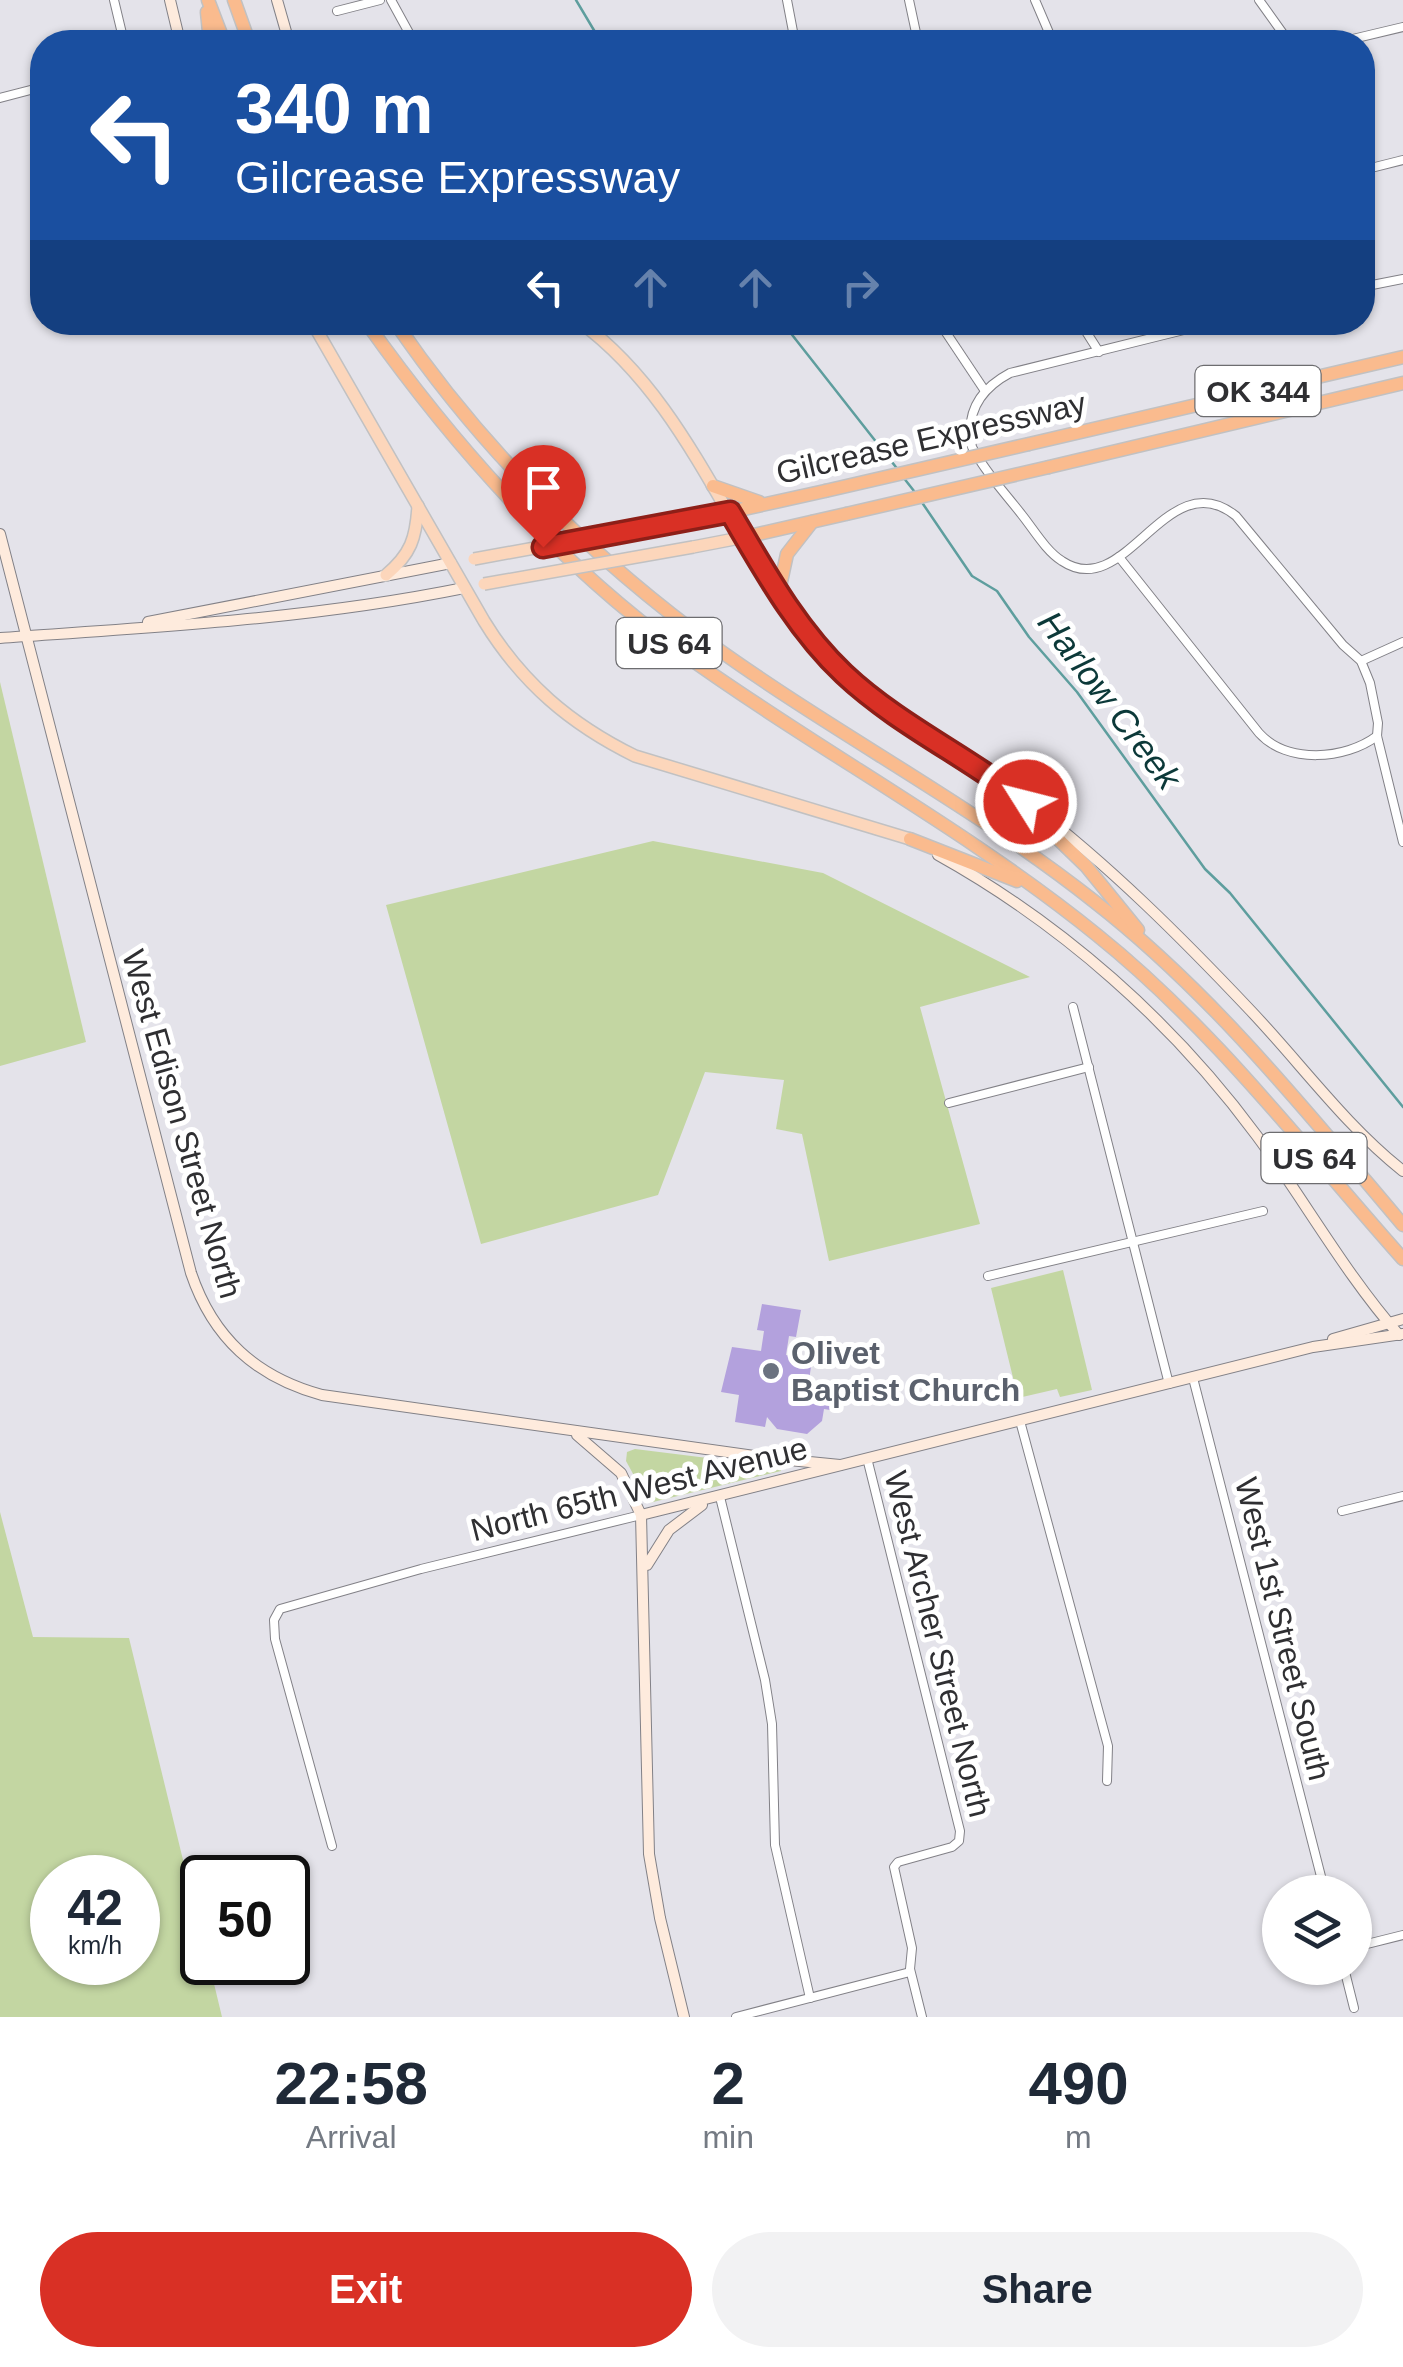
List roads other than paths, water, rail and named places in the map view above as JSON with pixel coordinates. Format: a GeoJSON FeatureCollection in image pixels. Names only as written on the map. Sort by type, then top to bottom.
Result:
{"type":"FeatureCollection","features":[{"type":"Feature","properties":{"kind":"highway"},"geometry":{"type":"LineString","coordinates":[[207,0],[209,30]]}},
{"type":"Feature","properties":{"kind":"highway"},"geometry":{"type":"LineString","coordinates":[[207,0],[219,30]]}},
{"type":"Feature","properties":{"kind":"highway"},"geometry":{"type":"LineString","coordinates":[[234,0],[245,30]]}},
{"type":"Feature","properties":{"kind":"highway","name":"US 64"},"geometry":{"type":"LineString","coordinates":[[376,335],[476,464],[558,550],[595,582],[702,666],[1038,889],[1132,964],[1197,1026],[1403,1260]]}},
{"type":"Feature","properties":{"kind":"highway","name":"US 64"},"geometry":{"type":"LineString","coordinates":[[405,335],[512,470],[643,592],[757,676],[1041,861],[1165,962],[1262,1060],[1403,1225]]}},
{"type":"Feature","properties":{"kind":"highway","name":"Gilcrease Expressway"},"geometry":{"type":"LineString","coordinates":[[730,512],[1403,357]]}},
{"type":"Feature","properties":{"kind":"highway","name":"Gilcrease Expressway"},"geometry":{"type":"LineString","coordinates":[[744,537],[1403,384]]}},
{"type":"Feature","properties":{"kind":"highway"},"geometry":{"type":"LineString","coordinates":[[713,486],[767,504]]}},
{"type":"Feature","properties":{"kind":"highway"},"geometry":{"type":"LineString","coordinates":[[779,591],[787,554],[812,522]]}},
{"type":"Feature","properties":{"kind":"highway"},"geometry":{"type":"LineString","coordinates":[[996,779],[1086,866],[1165,962]]}},
{"type":"Feature","properties":{"kind":"highway"},"geometry":{"type":"LineString","coordinates":[[910,839],[1038,889]]}},
{"type":"Feature","properties":{"kind":"main road"},"geometry":{"type":"LineString","coordinates":[[319,335],[464,588],[514,665],[541,694],[595,736],[662,766],[910,839]]}},
{"type":"Feature","properties":{"kind":"main road"},"geometry":{"type":"LineString","coordinates":[[594,335],[641,378],[812,640],[848,678],[996,779]]}},
{"type":"Feature","properties":{"kind":"main road"},"geometry":{"type":"LineString","coordinates":[[386,575],[405,558],[414,543],[418,506]]}},
{"type":"Feature","properties":{"kind":"main road","name":"Gilcrease Expressway"},"geometry":{"type":"LineString","coordinates":[[451,563],[730,512]]}},
{"type":"Feature","properties":{"kind":"main road","name":"Gilcrease Expressway"},"geometry":{"type":"LineString","coordinates":[[464,588],[744,537]]}},
{"type":"Feature","properties":{"kind":"street"},"geometry":{"type":"LineString","coordinates":[[114,0],[121,30]]}},
{"type":"Feature","properties":{"kind":"street"},"geometry":{"type":"LineString","coordinates":[[170,0],[177,30]]}},
{"type":"Feature","properties":{"kind":"street"},"geometry":{"type":"LineString","coordinates":[[277,0],[286,30]]}},
{"type":"Feature","properties":{"kind":"street"},"geometry":{"type":"LineString","coordinates":[[336,11],[380,0]]}},
{"type":"Feature","properties":{"kind":"street"},"geometry":{"type":"LineString","coordinates":[[391,0],[407,30]]}},
{"type":"Feature","properties":{"kind":"street"},"geometry":{"type":"LineString","coordinates":[[787,0],[793,30]]}},
{"type":"Feature","properties":{"kind":"street"},"geometry":{"type":"LineString","coordinates":[[909,0],[915,30]]}},
{"type":"Feature","properties":{"kind":"street"},"geometry":{"type":"LineString","coordinates":[[1036,0],[1048,30]]}},
{"type":"Feature","properties":{"kind":"street"},"geometry":{"type":"LineString","coordinates":[[1259,0],[1280,30]]}},
{"type":"Feature","properties":{"kind":"street"},"geometry":{"type":"LineString","coordinates":[[1375,34],[1403,27]]}},
{"type":"Feature","properties":{"kind":"street"},"geometry":{"type":"LineString","coordinates":[[0,98],[30,90]]}},
{"type":"Feature","properties":{"kind":"street"},"geometry":{"type":"LineString","coordinates":[[1375,167],[1403,160]]}},
{"type":"Feature","properties":{"kind":"street"},"geometry":{"type":"LineString","coordinates":[[1375,284],[1403,279]]}},
{"type":"Feature","properties":{"kind":"street"},"geometry":{"type":"LineString","coordinates":[[948,335],[985,390]]}},
{"type":"Feature","properties":{"kind":"street"},"geometry":{"type":"LineString","coordinates":[[1088,335],[1099,352]]}},
{"type":"Feature","properties":{"kind":"street"},"geometry":{"type":"LineString","coordinates":[[1165,335],[1010,373],[985,390],[971,418],[972,447],[1052,554],[1083,569],[1100,567],[1120,557],[1182,508],[1209,502],[1226,508],[1360,660],[1376,706],[1377,736],[1403,842]]}},
{"type":"Feature","properties":{"kind":"street","name":"West Edison Street North"},"geometry":{"type":"LineString","coordinates":[[0,534],[185,1251],[200,1300],[222,1336],[256,1366],[290,1385],[366,1402],[840,1464]]}},
{"type":"Feature","properties":{"kind":"street"},"geometry":{"type":"LineString","coordinates":[[1120,557],[1259,733],[1276,748],[1302,756],[1363,744],[1377,736]]}},
{"type":"Feature","properties":{"kind":"street","name":"Gilcrease Expressway"},"geometry":{"type":"LineString","coordinates":[[115,628],[451,563]]}},
{"type":"Feature","properties":{"kind":"street","name":"Gilcrease Expressway"},"geometry":{"type":"LineString","coordinates":[[0,638],[267,619],[349,610],[464,588]]}},
{"type":"Feature","properties":{"kind":"street"},"geometry":{"type":"LineString","coordinates":[[1360,660],[1403,642]]}},
{"type":"Feature","properties":{"kind":"street"},"geometry":{"type":"LineString","coordinates":[[996,779],[1087,848],[1252,1011],[1367,1141],[1403,1171]]}},
{"type":"Feature","properties":{"kind":"street"},"geometry":{"type":"LineString","coordinates":[[910,839],[1003,893],[1072,944],[1176,1040],[1258,1137],[1388,1322],[1402,1336]]}},
{"type":"Feature","properties":{"kind":"street"},"geometry":{"type":"LineString","coordinates":[[1074,1007],[1169,1384]]}},
{"type":"Feature","properties":{"kind":"street"},"geometry":{"type":"LineString","coordinates":[[949,1103],[1090,1067]]}},
{"type":"Feature","properties":{"kind":"street"},"geometry":{"type":"LineString","coordinates":[[988,1276],[1263,1211]]}},
{"type":"Feature","properties":{"kind":"street"},"geometry":{"type":"LineString","coordinates":[[1314,1347],[1357,1330],[1403,1319]]}},
{"type":"Feature","properties":{"kind":"street"},"geometry":{"type":"LineString","coordinates":[[1314,1347],[1402,1336]]}},
{"type":"Feature","properties":{"kind":"street","name":"North 65th West Avenue"},"geometry":{"type":"LineString","coordinates":[[332,1846],[275,1638],[275,1616],[292,1604],[1314,1347]]}},
{"type":"Feature","properties":{"kind":"street","name":"West 1st Street South"},"geometry":{"type":"LineString","coordinates":[[1193,1378],[1321,1875]]}},
{"type":"Feature","properties":{"kind":"street"},"geometry":{"type":"LineString","coordinates":[[1020,1420],[1108,1746],[1107,1781]]}},
{"type":"Feature","properties":{"kind":"street"},"geometry":{"type":"LineString","coordinates":[[572,1431],[622,1473],[641,1515],[650,1854],[660,1918],[684,2017]]}},
{"type":"Feature","properties":{"kind":"street","name":"West Archer Street North"},"geometry":{"type":"LineString","coordinates":[[868,1458],[958,1823],[959,1841],[946,1850],[898,1862],[894,1867],[912,1948],[910,1972]]}},
{"type":"Feature","properties":{"kind":"street"},"geometry":{"type":"LineString","coordinates":[[1342,1511],[1403,1496]]}},
{"type":"Feature","properties":{"kind":"street"},"geometry":{"type":"LineString","coordinates":[[645,1571],[668,1530],[690,1512],[720,1497],[767,1694],[778,1867],[810,1998]]}},
{"type":"Feature","properties":{"kind":"street"},"geometry":{"type":"LineString","coordinates":[[1372,1943],[1403,1936]]}},
{"type":"Feature","properties":{"kind":"street"},"geometry":{"type":"LineString","coordinates":[[736,2017],[910,1972],[922,2017]]}},
{"type":"Feature","properties":{"kind":"street"},"geometry":{"type":"LineString","coordinates":[[1348,1985],[1354,2008]]}},
{"type":"Feature","properties":{"kind":"waterway","name":"Harlow Creek"},"geometry":{"type":"LineString","coordinates":[[576,0],[594,30]]}},
{"type":"Feature","properties":{"kind":"waterway","name":"Harlow Creek"},"geometry":{"type":"LineString","coordinates":[[792,335],[899,471]]}},
{"type":"Feature","properties":{"kind":"waterway","name":"Harlow Creek"},"geometry":{"type":"LineString","coordinates":[[903,477],[914,491]]}},
{"type":"Feature","properties":{"kind":"waterway","name":"Harlow Creek"},"geometry":{"type":"LineString","coordinates":[[921,501],[972,576],[997,591],[1029,637],[1077,692],[1205,869],[1230,893],[1403,1107]]}},
{"type":"Feature","properties":{"kind":"place","name":"Olivet Baptist Church"},"geometry":{"type":"Point","coordinates":[771,1371]}}]}
